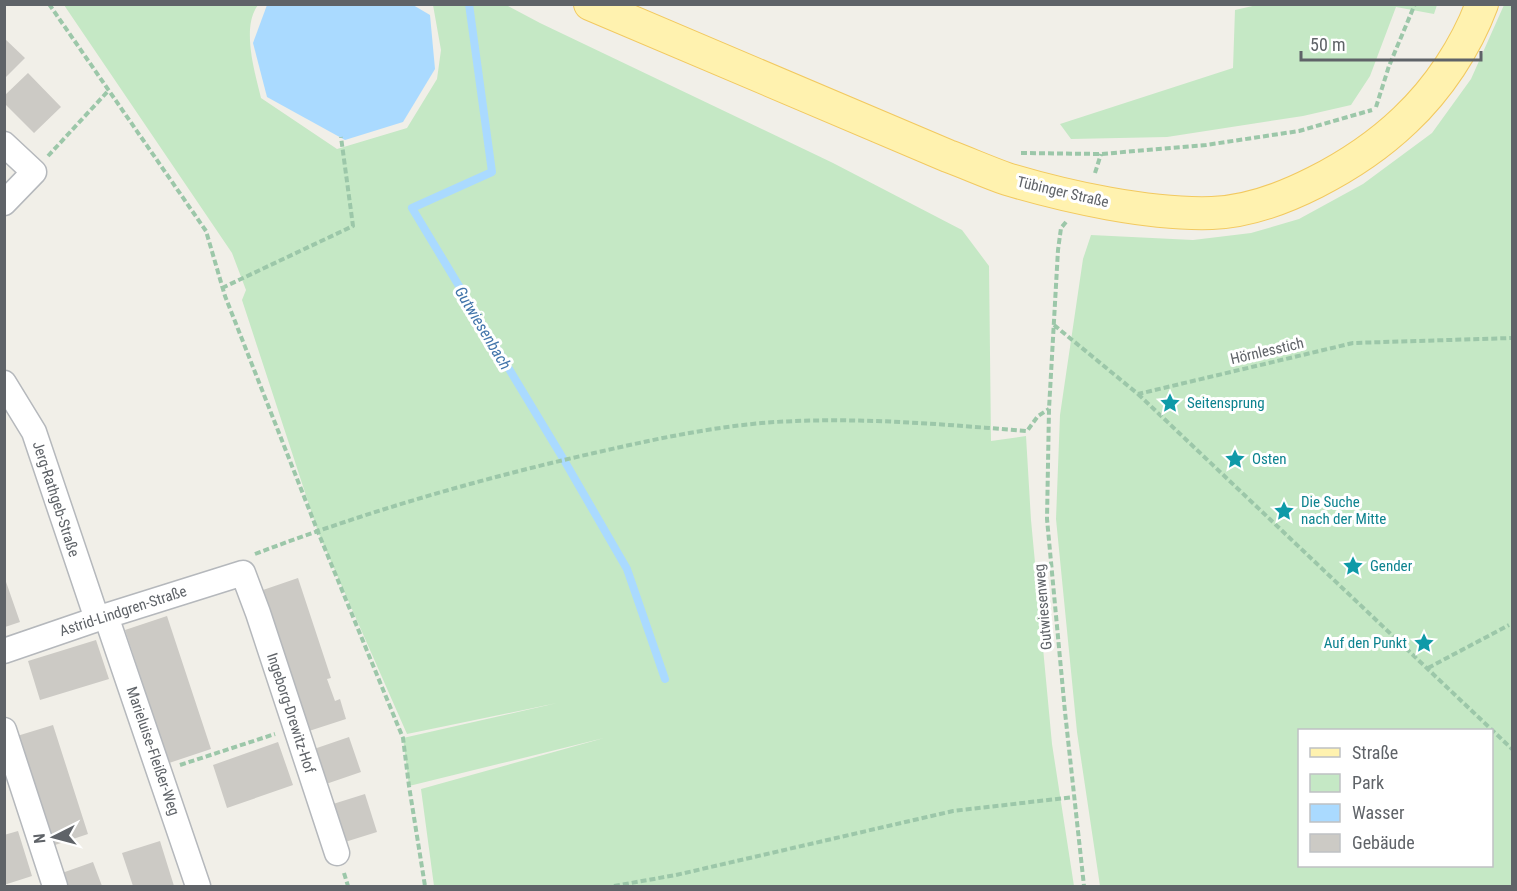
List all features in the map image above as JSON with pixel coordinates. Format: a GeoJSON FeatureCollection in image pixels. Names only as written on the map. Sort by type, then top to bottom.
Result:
{"type":"FeatureCollection","features":[{"type":"Feature","properties":{"kind":"main road","name":"Tübinger Straße"},"geometry":{"type":"LineString","coordinates":[[590,4],[1007,179],[1141,208],[1213,213],[1262,204],[1315,183],[1356,158],[1405,121],[1442,78],[1474,26],[1482,4]]}},
{"type":"Feature","properties":{"kind":"street"},"geometry":{"type":"LineString","coordinates":[[4,144],[34,172],[4,203]]}},
{"type":"Feature","properties":{"kind":"street","name":"Jerg-Rathgeb-Straße"},"geometry":{"type":"LineString","coordinates":[[4,383],[34,432],[101,618]]}},
{"type":"Feature","properties":{"kind":"street","name":"Astrid-Lindgren-Straße"},"geometry":{"type":"LineString","coordinates":[[4,651],[243,573]]}},
{"type":"Feature","properties":{"kind":"street","name":"Ingeborg-Drewitz-Hof"},"geometry":{"type":"LineString","coordinates":[[243,573],[337,853]]}},
{"type":"Feature","properties":{"kind":"street","name":"Marieluise-Fleißer-Weg"},"geometry":{"type":"LineString","coordinates":[[101,618],[159,772],[198,886]]}},
{"type":"Feature","properties":{"kind":"street"},"geometry":{"type":"LineString","coordinates":[[4,730],[55,886]]}},
{"type":"Feature","properties":{"kind":"path"},"geometry":{"type":"LineString","coordinates":[[49,4],[206,231],[222,288],[318,532],[404,738],[425,886]]}},
{"type":"Feature","properties":{"kind":"path"},"geometry":{"type":"LineString","coordinates":[[1101,154],[1206,145],[1299,131],[1376,109],[1389,66],[1415,4]]}},
{"type":"Feature","properties":{"kind":"path"},"geometry":{"type":"LineString","coordinates":[[34,172],[109,90]]}},
{"type":"Feature","properties":{"kind":"path"},"geometry":{"type":"LineString","coordinates":[[222,288],[353,226],[341,137]]}},
{"type":"Feature","properties":{"kind":"path","name":"Gutwiesenweg"},"geometry":{"type":"LineString","coordinates":[[1084,886],[1047,519],[1053,324],[1061,228],[1087,198]]}},
{"type":"Feature","properties":{"kind":"path"},"geometry":{"type":"LineString","coordinates":[[1053,324],[1138,394],[1491,729]]}},
{"type":"Feature","properties":{"kind":"path","name":"Hörnlesstich"},"geometry":{"type":"LineString","coordinates":[[1138,394],[1353,343],[1512,338]]}},
{"type":"Feature","properties":{"kind":"path"},"geometry":{"type":"LineString","coordinates":[[243,573],[248,556],[318,532],[482,480],[669,437],[745,425],[794,421],[948,424],[1027,431],[1038,416],[1049,409]]}},
{"type":"Feature","properties":{"kind":"path"},"geometry":{"type":"LineString","coordinates":[[1428,668],[1509,625]]}},
{"type":"Feature","properties":{"kind":"path"},"geometry":{"type":"LineString","coordinates":[[159,772],[296,727]]}},
{"type":"Feature","properties":{"kind":"path"},"geometry":{"type":"LineString","coordinates":[[1493,731],[1512,749]]}},
{"type":"Feature","properties":{"kind":"path"},"geometry":{"type":"LineString","coordinates":[[614,886],[687,872],[953,811],[1074,797]]}},
{"type":"Feature","properties":{"kind":"green space"},"geometry":{"type":"Polygon","coordinates":[[[64,5],[258,5],[250,25],[250,38],[261,98],[337,149],[407,128],[437,79],[441,50],[433,5],[506,5],[833,163],[962,230],[989,266],[991,441],[1026,436],[1031,520],[1052,744],[1074,886],[434,886],[421,789],[604,738],[409,786],[403,738],[557,703],[407,734],[318,532],[242,300],[246,290],[232,253],[64,5]]]}},
{"type":"Feature","properties":{"kind":"green space"},"geometry":{"type":"Polygon","coordinates":[[[1257,5],[1437,5],[1434,14],[1396,7],[1370,76],[1351,105],[1303,116],[1167,137],[1071,139],[1060,124],[1233,68],[1235,10],[1257,5]]]}},
{"type":"Feature","properties":{"kind":"green space"},"geometry":{"type":"Polygon","coordinates":[[[1504,5],[1512,5],[1512,886],[1100,886],[1077,732],[1056,519],[1060,415],[1083,259],[1091,235],[1193,240],[1251,233],[1299,219],[1363,184],[1432,133],[1471,79],[1504,5]]]}},
{"type":"Feature","properties":{"kind":"water"},"geometry":{"type":"Polygon","coordinates":[[[267,5],[413,5],[430,15],[435,69],[403,122],[345,140],[267,97],[253,43],[267,5]]]}},
{"type":"Feature","properties":{"kind":"building"},"geometry":{"type":"Polygon","coordinates":[[[4,38],[25,58],[4,79],[4,38]]]}},
{"type":"Feature","properties":{"kind":"building"},"geometry":{"type":"Polygon","coordinates":[[[28,73],[61,107],[34,133],[4,103],[4,96],[28,73]]]}},
{"type":"Feature","properties":{"kind":"building"},"geometry":{"type":"Polygon","coordinates":[[[298,578],[331,678],[327,679],[335,701],[340,699],[346,719],[309,731],[263,590],[298,578]]]}},
{"type":"Feature","properties":{"kind":"building"},"geometry":{"type":"Polygon","coordinates":[[[5,579],[20,622],[5,627],[5,579]]]}},
{"type":"Feature","properties":{"kind":"building"},"geometry":{"type":"Polygon","coordinates":[[[167,616],[211,749],[169,763],[125,630],[167,616]]]}},
{"type":"Feature","properties":{"kind":"building"},"geometry":{"type":"Polygon","coordinates":[[[96,640],[109,679],[40,700],[28,661],[96,640]]]}},
{"type":"Feature","properties":{"kind":"building"},"geometry":{"type":"Polygon","coordinates":[[[53,725],[88,834],[52,846],[17,736],[53,725]]]}},
{"type":"Feature","properties":{"kind":"building"},"geometry":{"type":"Polygon","coordinates":[[[349,737],[361,772],[326,784],[314,749],[349,737]]]}},
{"type":"Feature","properties":{"kind":"building"},"geometry":{"type":"Polygon","coordinates":[[[278,742],[293,785],[227,808],[213,765],[278,742]]]}},
{"type":"Feature","properties":{"kind":"building"},"geometry":{"type":"Polygon","coordinates":[[[365,794],[377,832],[345,842],[333,804],[365,794]]]}},
{"type":"Feature","properties":{"kind":"building"},"geometry":{"type":"Polygon","coordinates":[[[18,831],[32,876],[4,885],[4,835],[18,831]]]}},
{"type":"Feature","properties":{"kind":"building"},"geometry":{"type":"Polygon","coordinates":[[[160,841],[174,886],[133,886],[122,853],[160,841]]]}},
{"type":"Feature","properties":{"kind":"building"},"geometry":{"type":"Polygon","coordinates":[[[93,862],[102,886],[66,886],[62,873],[93,862]]]}},
{"type":"Feature","properties":{"kind":"waterway","name":"Gutwiesenbach"},"geometry":{"type":"LineString","coordinates":[[469,4],[492,172],[412,208],[627,569],[665,679]]}},
{"type":"Feature","properties":{"kind":"place","name":"Seitensprung"},"geometry":{"type":"Point","coordinates":[1170,403]}},
{"type":"Feature","properties":{"kind":"place","name":"Osten"},"geometry":{"type":"Point","coordinates":[1235,459]}},
{"type":"Feature","properties":{"kind":"place","name":"Die Suche nach der Mitte"},"geometry":{"type":"Point","coordinates":[1284,511]}},
{"type":"Feature","properties":{"kind":"place","name":"Gender"},"geometry":{"type":"Point","coordinates":[1353,566]}},
{"type":"Feature","properties":{"kind":"place","name":"Auf den Punkt"},"geometry":{"type":"Point","coordinates":[1424,643]}}]}
